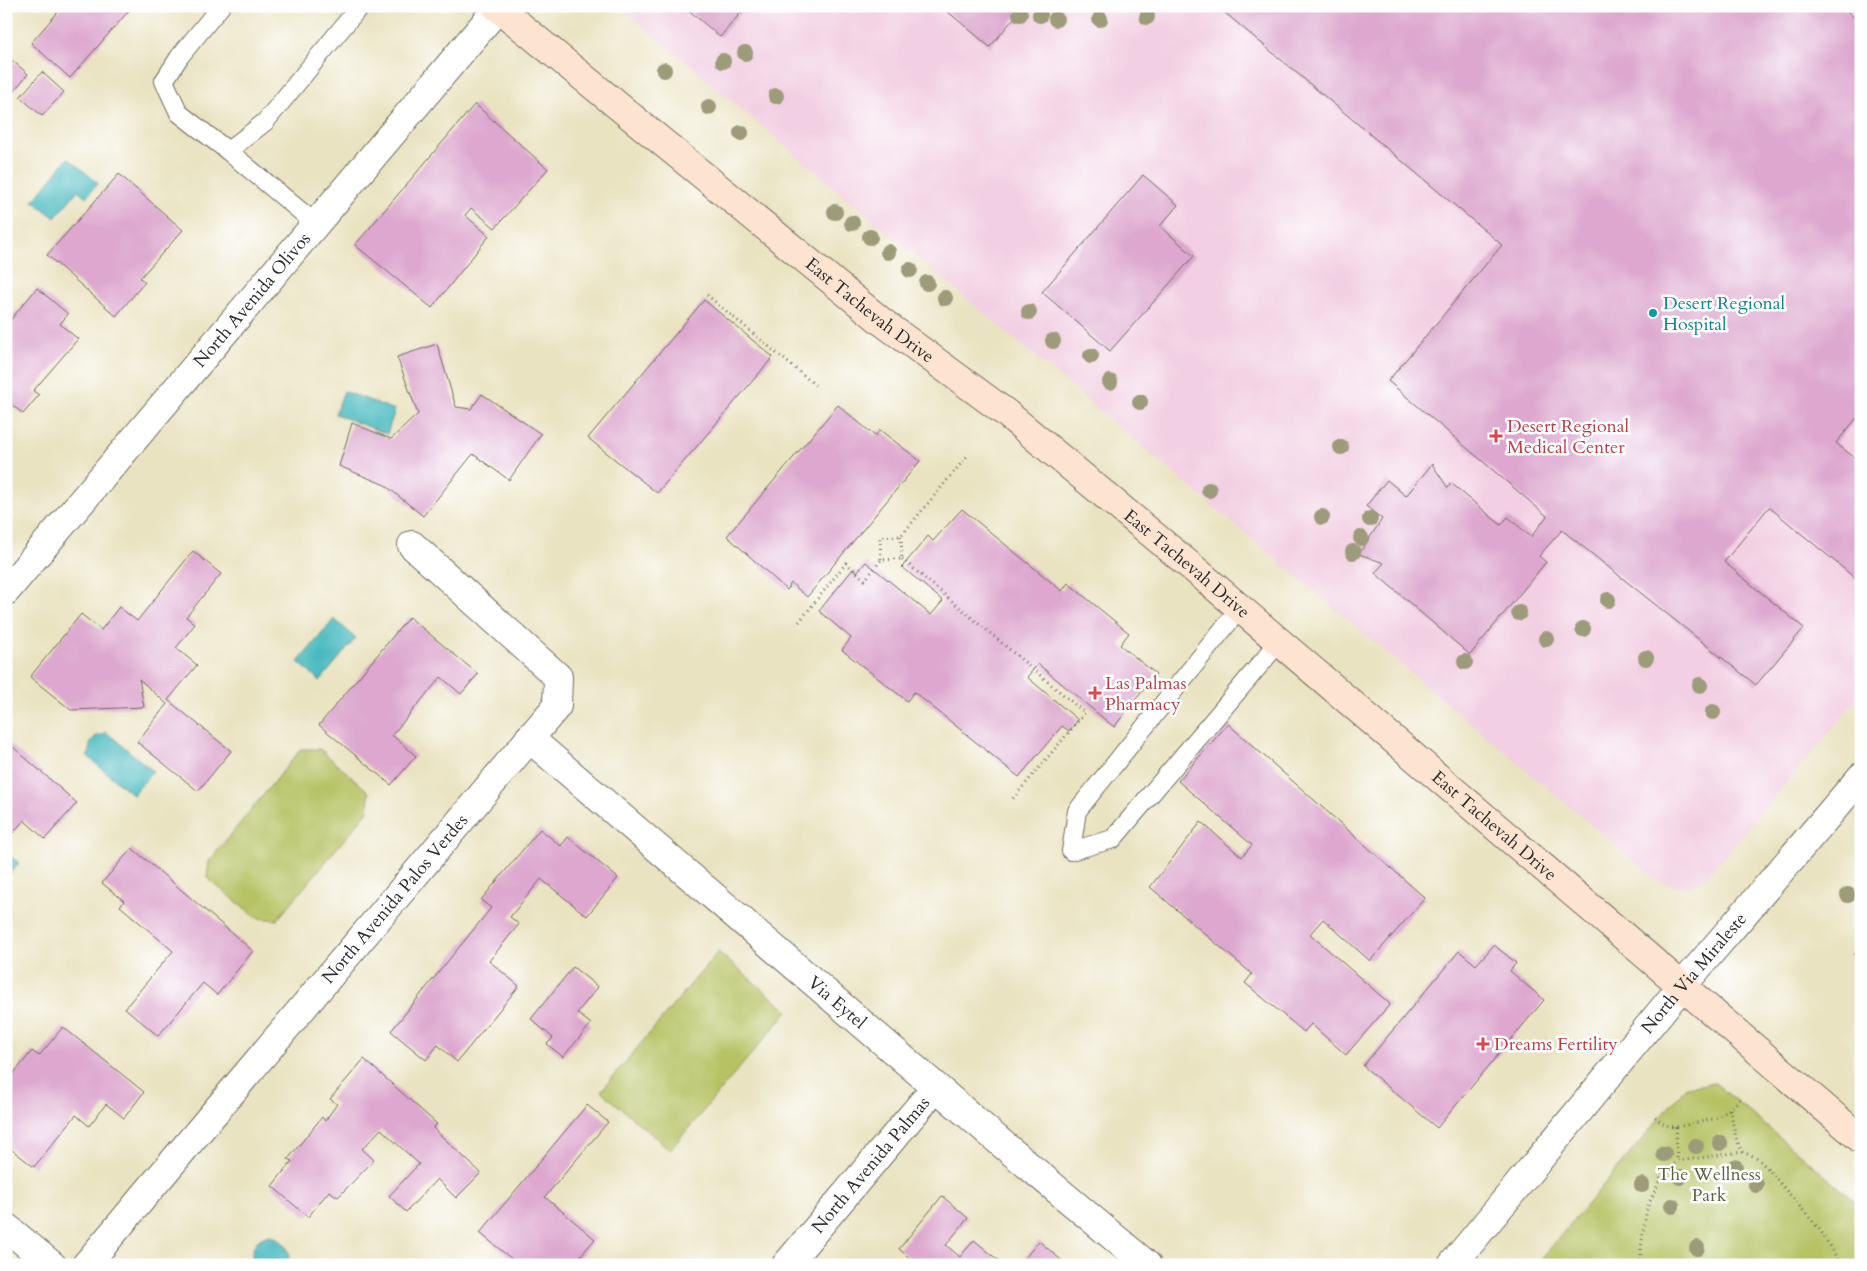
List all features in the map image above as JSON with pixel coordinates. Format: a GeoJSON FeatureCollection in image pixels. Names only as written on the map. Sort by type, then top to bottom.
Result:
{"type":"FeatureCollection","features":[{"type":"Feature","properties":{"kind":"street","name":"North Avenida Olivos"},"geometry":{"type":"LineString","coordinates":[[6,591],[497,7]]}},
{"type":"Feature","properties":{"kind":"street","name":"East Tachevah Drive"},"geometry":{"type":"LineString","coordinates":[[497,7],[881,321],[1006,413],[1240,608],[1861,1139]]}},
{"type":"Feature","properties":{"kind":"street","name":"North Avenida Palos Verdes"},"geometry":{"type":"LineString","coordinates":[[86,1265],[528,738],[557,706],[558,677],[412,545]]}},
{"type":"Feature","properties":{"kind":"street","name":"Via Eytel"},"geometry":{"type":"LineString","coordinates":[[528,738],[1147,1265]]}},
{"type":"Feature","properties":{"kind":"street","name":"North Via Miraleste"},"geometry":{"type":"LineString","coordinates":[[1452,1265],[1682,986],[1861,777]]}},
{"type":"Feature","properties":{"kind":"street","name":"North Avenida Palmas"},"geometry":{"type":"LineString","coordinates":[[786,1265],[936,1087]]}},
{"type":"Feature","properties":{"kind":"street"},"geometry":{"type":"LineString","coordinates":[[6,1227],[52,1265]]}},
{"type":"Feature","properties":{"kind":"lane"},"geometry":{"type":"LineString","coordinates":[[221,6],[180,56],[164,82],[179,112],[316,224]]}},
{"type":"Feature","properties":{"kind":"lane"},"geometry":{"type":"LineString","coordinates":[[228,151],[265,122],[360,6]]}},
{"type":"Feature","properties":{"kind":"lane"},"geometry":{"type":"LineString","coordinates":[[1240,608],[1077,811],[1071,851],[1113,839],[1279,642]]}},
{"type":"Feature","properties":{"kind":"path"},"geometry":{"type":"LineString","coordinates":[[707,295],[815,385]]}},
{"type":"Feature","properties":{"kind":"path"},"geometry":{"type":"LineString","coordinates":[[902,559],[901,536],[968,455]]}},
{"type":"Feature","properties":{"kind":"path"},"geometry":{"type":"LineString","coordinates":[[799,622],[846,563],[865,580],[881,560],[880,537],[901,536]]}},
{"type":"Feature","properties":{"kind":"path"},"geometry":{"type":"LineString","coordinates":[[881,560],[902,559],[1085,713],[1011,801]]}},
{"type":"Feature","properties":{"kind":"path"},"geometry":{"type":"LineString","coordinates":[[1655,1117],[1665,1125],[1676,1127],[1718,1118],[1730,1110],[1741,1098]]}},
{"type":"Feature","properties":{"kind":"path"},"geometry":{"type":"LineString","coordinates":[[1730,1110],[1736,1138],[1742,1152]]}},
{"type":"Feature","properties":{"kind":"path"},"geometry":{"type":"LineString","coordinates":[[1676,1127],[1677,1161]]}},
{"type":"Feature","properties":{"kind":"path"},"geometry":{"type":"LineString","coordinates":[[1641,1265],[1641,1247],[1647,1208],[1661,1177],[1677,1161],[1742,1152],[1756,1157],[1767,1168],[1820,1230],[1841,1265]]}},
{"type":"Feature","properties":{"kind":"shaded area","name":"Desert Regional Medical Center"},"geometry":{"type":"Polygon","coordinates":[[[619,6],[1861,6],[1861,695],[1708,875],[1687,888],[1659,882],[619,6]]]}},
{"type":"Feature","properties":{"kind":"green space"},"geometry":{"type":"Polygon","coordinates":[[[301,749],[320,749],[369,792],[368,811],[277,920],[257,918],[207,878],[209,861],[301,749]]]}},
{"type":"Feature","properties":{"kind":"green space"},"geometry":{"type":"Polygon","coordinates":[[[718,952],[788,1011],[670,1150],[601,1091],[718,952]]]}},
{"type":"Feature","properties":{"kind":"green space","name":"The Wellness Park"},"geometry":{"type":"Polygon","coordinates":[[[1715,1083],[1861,1206],[1861,1265],[1536,1265],[1686,1087],[1715,1083]]]}},
{"type":"Feature","properties":{"kind":"water"},"geometry":{"type":"Polygon","coordinates":[[[68,158],[98,183],[86,197],[78,190],[55,218],[33,201],[68,158]]]}},
{"type":"Feature","properties":{"kind":"water"},"geometry":{"type":"Polygon","coordinates":[[[344,391],[395,410],[387,434],[335,414],[344,391]]]}},
{"type":"Feature","properties":{"kind":"water"},"geometry":{"type":"Polygon","coordinates":[[[334,619],[356,638],[320,681],[298,662],[334,619]]]}},
{"type":"Feature","properties":{"kind":"water"},"geometry":{"type":"Polygon","coordinates":[[[106,732],[153,771],[133,795],[87,756],[90,752],[92,741],[106,732]]]}},
{"type":"Feature","properties":{"kind":"water"},"geometry":{"type":"Polygon","coordinates":[[[6,853],[19,863],[6,878],[6,853]]]}},
{"type":"Feature","properties":{"kind":"water"},"geometry":{"type":"Polygon","coordinates":[[[271,1235],[280,1240],[288,1250],[289,1260],[287,1265],[252,1265],[253,1249],[257,1241],[271,1235]]]}},
{"type":"Feature","properties":{"kind":"building"},"geometry":{"type":"Polygon","coordinates":[[[63,6],[133,6],[70,78],[31,43],[63,6]]]}},
{"type":"Feature","properties":{"kind":"building"},"geometry":{"type":"Polygon","coordinates":[[[684,6],[742,6],[744,9],[720,37],[684,6]]]}},
{"type":"Feature","properties":{"kind":"building"},"geometry":{"type":"Polygon","coordinates":[[[941,6],[1024,6],[990,47],[941,6]]]}},
{"type":"Feature","properties":{"kind":"building","name":"Desert Regional Hospital"},"geometry":{"type":"Polygon","coordinates":[[[1217,6],[1841,6],[1861,23],[1861,413],[1836,443],[1861,463],[1861,583],[1769,507],[1724,562],[1804,628],[1756,685],[1562,530],[1539,556],[1546,562],[1470,655],[1375,573],[1384,563],[1359,554],[1382,519],[1366,506],[1387,480],[1406,496],[1432,464],[1448,488],[1451,483],[1501,525],[1508,517],[1531,537],[1547,516],[1388,381],[1502,245],[1217,6]]]}},
{"type":"Feature","properties":{"kind":"building"},"geometry":{"type":"Polygon","coordinates":[[[6,55],[28,74],[6,100],[6,55]]]}},
{"type":"Feature","properties":{"kind":"building"},"geometry":{"type":"Polygon","coordinates":[[[42,72],[64,92],[42,116],[20,97],[42,72]]]}},
{"type":"Feature","properties":{"kind":"building"},"geometry":{"type":"Polygon","coordinates":[[[475,104],[548,169],[495,228],[471,208],[465,215],[489,236],[432,308],[355,245],[475,104]]]}},
{"type":"Feature","properties":{"kind":"building"},"geometry":{"type":"Polygon","coordinates":[[[119,174],[183,230],[140,278],[145,282],[116,316],[47,255],[119,174]]]}},
{"type":"Feature","properties":{"kind":"building"},"geometry":{"type":"Polygon","coordinates":[[[1143,175],[1178,205],[1160,226],[1194,256],[1110,351],[1042,292],[1143,175]]]}},
{"type":"Feature","properties":{"kind":"building"},"geometry":{"type":"Polygon","coordinates":[[[37,288],[68,314],[60,324],[78,339],[33,391],[39,395],[23,414],[6,400],[6,325],[37,288]]]}},
{"type":"Feature","properties":{"kind":"building"},"geometry":{"type":"Polygon","coordinates":[[[704,300],[773,357],[657,493],[588,438],[704,300]]]}},
{"type":"Feature","properties":{"kind":"building"},"geometry":{"type":"Polygon","coordinates":[[[437,344],[456,407],[471,409],[482,394],[541,434],[509,480],[473,454],[423,516],[385,485],[339,466],[352,423],[391,439],[418,414],[397,357],[437,344]]]}},
{"type":"Feature","properties":{"kind":"building"},"geometry":{"type":"Polygon","coordinates":[[[838,405],[875,436],[880,430],[920,461],[807,597],[791,583],[787,590],[727,536],[838,405]]]}},
{"type":"Feature","properties":{"kind":"building"},"geometry":{"type":"Polygon","coordinates":[[[962,509],[1062,591],[1068,583],[1129,633],[1120,645],[1156,674],[1114,727],[1038,664],[1027,677],[1078,720],[1069,731],[1062,726],[1019,777],[914,692],[907,701],[842,650],[851,638],[819,611],[853,569],[857,572],[866,562],[931,615],[943,601],[902,567],[928,536],[933,541],[962,509]]]}},
{"type":"Feature","properties":{"kind":"building"},"geometry":{"type":"Polygon","coordinates":[[[193,551],[221,574],[186,617],[195,624],[176,648],[197,665],[168,700],[231,751],[198,791],[137,742],[167,704],[139,679],[144,707],[71,710],[30,677],[81,614],[101,630],[119,607],[137,621],[193,551]]]}},
{"type":"Feature","properties":{"kind":"building"},"geometry":{"type":"Polygon","coordinates":[[[409,617],[478,674],[461,694],[441,677],[392,735],[416,756],[391,785],[319,725],[409,617]]]}},
{"type":"Feature","properties":{"kind":"building"},"geometry":{"type":"Polygon","coordinates":[[[1228,724],[1425,898],[1370,961],[1323,919],[1310,934],[1390,1004],[1346,1055],[1311,1024],[1304,1032],[1245,983],[1252,974],[1150,887],[1201,822],[1242,857],[1252,845],[1178,781],[1228,724]]]}},
{"type":"Feature","properties":{"kind":"building"},"geometry":{"type":"Polygon","coordinates":[[[6,741],[77,803],[45,839],[24,820],[13,833],[6,827],[6,741]]]}},
{"type":"Feature","properties":{"kind":"building"},"geometry":{"type":"Polygon","coordinates":[[[540,829],[561,846],[568,837],[618,878],[587,916],[541,879],[510,917],[519,924],[489,961],[519,986],[457,1062],[438,1045],[426,1060],[391,1031],[491,908],[481,900],[540,829]]]}},
{"type":"Feature","properties":{"kind":"building"},"geometry":{"type":"Polygon","coordinates":[[[132,848],[253,951],[217,995],[203,983],[158,1036],[125,1008],[173,951],[120,906],[124,901],[102,883],[132,848]]]}},
{"type":"Feature","properties":{"kind":"building"},"geometry":{"type":"Polygon","coordinates":[[[1494,945],[1516,963],[1510,971],[1544,1000],[1437,1128],[1363,1066],[1459,951],[1476,965],[1494,945]]]}},
{"type":"Feature","properties":{"kind":"building"},"geometry":{"type":"Polygon","coordinates":[[[1861,952],[1861,976],[1860,976],[1854,954],[1861,952]]]}},
{"type":"Feature","properties":{"kind":"building"},"geometry":{"type":"Polygon","coordinates":[[[573,967],[598,987],[577,1013],[591,1024],[563,1057],[547,1044],[553,1038],[531,1019],[573,967]]]}},
{"type":"Feature","properties":{"kind":"building"},"geometry":{"type":"Polygon","coordinates":[[[63,1027],[144,1092],[124,1118],[106,1104],[89,1126],[76,1115],[34,1167],[6,1145],[6,1083],[32,1051],[39,1056],[63,1027]]]}},
{"type":"Feature","properties":{"kind":"building"},"geometry":{"type":"Polygon","coordinates":[[[364,1059],[437,1124],[433,1128],[481,1173],[456,1198],[437,1179],[406,1212],[389,1196],[419,1164],[381,1129],[362,1149],[374,1160],[338,1197],[329,1191],[308,1217],[272,1186],[292,1161],[288,1159],[322,1117],[325,1121],[337,1104],[330,1099],[364,1059]]]}},
{"type":"Feature","properties":{"kind":"building"},"geometry":{"type":"Polygon","coordinates":[[[587,1105],[608,1122],[545,1197],[595,1239],[576,1261],[581,1265],[519,1265],[480,1233],[587,1105]]]}},
{"type":"Feature","properties":{"kind":"building"},"geometry":{"type":"Polygon","coordinates":[[[942,1196],[968,1218],[946,1245],[960,1257],[974,1240],[1004,1265],[918,1265],[899,1249],[942,1196]]]}},
{"type":"Feature","properties":{"kind":"building"},"geometry":{"type":"Polygon","coordinates":[[[1039,1241],[1067,1265],[1019,1265],[1039,1241]]]}},
{"type":"Feature","properties":{"kind":"place","name":"Desert Regional Hospital"},"geometry":{"type":"Point","coordinates":[1653,313]}},
{"type":"Feature","properties":{"kind":"place","name":"Desert Regional Medical Center"},"geometry":{"type":"Point","coordinates":[1496,436]}},
{"type":"Feature","properties":{"kind":"place","name":"Las Palmas Pharmacy"},"geometry":{"type":"Point","coordinates":[1095,693]}},
{"type":"Feature","properties":{"kind":"place","name":"Dreams Fertility"},"geometry":{"type":"Point","coordinates":[1483,1044]}}]}
